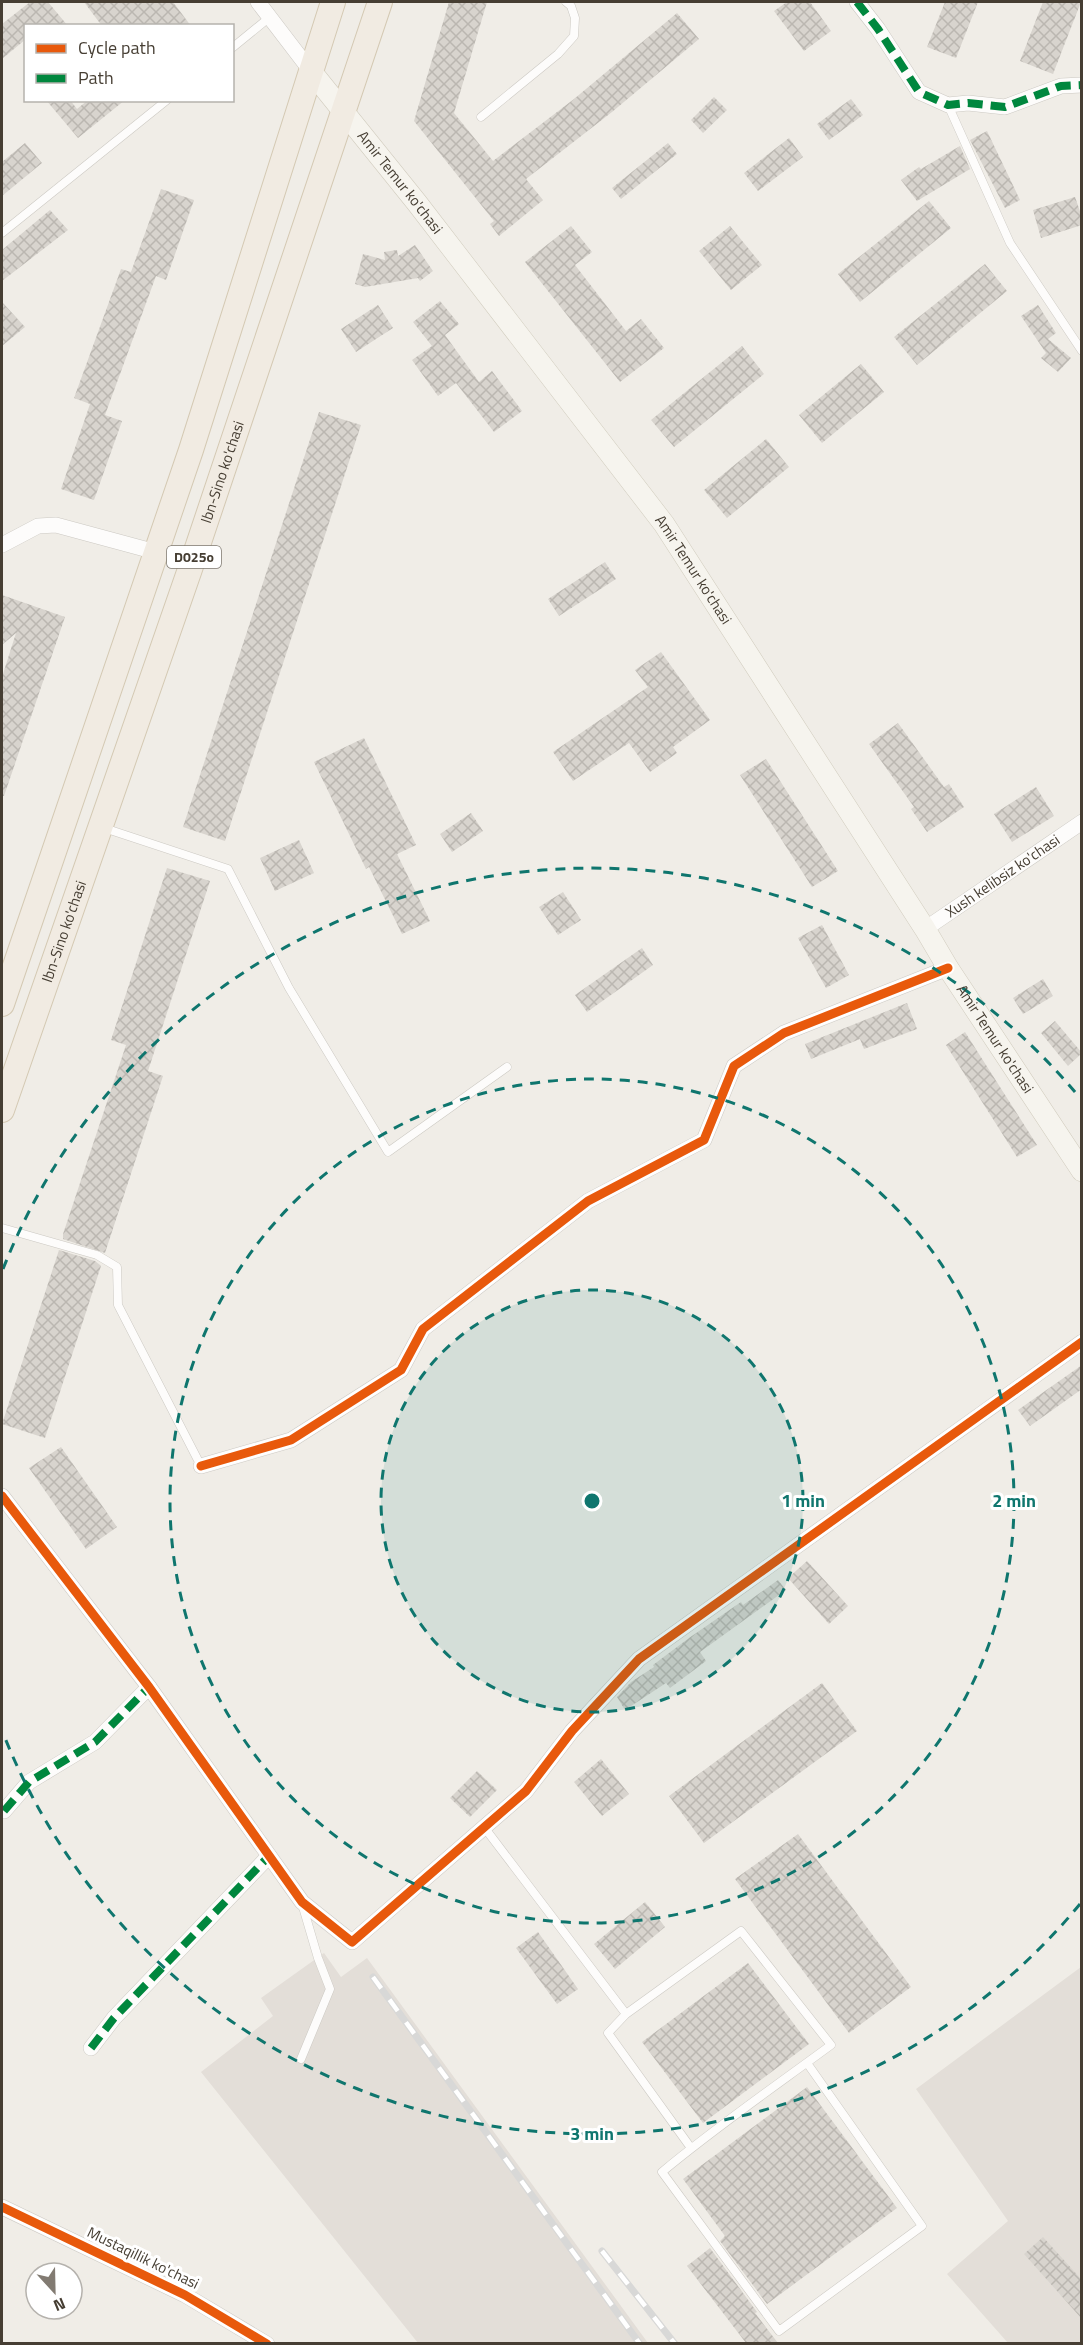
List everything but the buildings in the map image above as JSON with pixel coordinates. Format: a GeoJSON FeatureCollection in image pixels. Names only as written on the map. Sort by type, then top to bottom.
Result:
{"type":"FeatureCollection","features":[{"type":"Feature","properties":{"kind":"main road","name":"D025o"},"geometry":{"type":"LineString","coordinates":[[2,1004],[191,450],[333,2]]}},
{"type":"Feature","properties":{"kind":"main road","name":"Ibn-Sino ko'chasi"},"geometry":{"type":"LineString","coordinates":[[2,1110],[189,572],[380,2]]}},
{"type":"Feature","properties":{"kind":"main road","name":"Amir Temur ko'chasi"},"geometry":{"type":"LineString","coordinates":[[310,70],[417,203],[664,524],[948,968],[1082,1172]]}},
{"type":"Feature","properties":{"kind":"street","name":"Amir Temur ko'chasi"},"geometry":{"type":"LineString","coordinates":[[258,2],[310,70]]}},
{"type":"Feature","properties":{"kind":"street"},"geometry":{"type":"LineString","coordinates":[[857,2],[878,29],[919,92],[948,105],[968,103],[1005,107],[1061,86],[1082,86]]}},
{"type":"Feature","properties":{"kind":"street"},"geometry":{"type":"LineString","coordinates":[[2,545],[38,526],[56,525],[156,552]]}},
{"type":"Feature","properties":{"kind":"street","name":"Xush kelibsiz ko'chasi"},"geometry":{"type":"LineString","coordinates":[[925,929],[1082,822]]}},
{"type":"Feature","properties":{"kind":"street"},"geometry":{"type":"LineString","coordinates":[[201,1467],[291,1440],[401,1370],[423,1329],[588,1201],[704,1140],[734,1066],[784,1033],[948,968]]}},
{"type":"Feature","properties":{"kind":"street"},"geometry":{"type":"LineString","coordinates":[[2,1496],[148,1687],[302,1902],[351,1942],[526,1791],[572,1731],[639,1659],[1082,1342]]}},
{"type":"Feature","properties":{"kind":"street"},"geometry":{"type":"LineString","coordinates":[[4,1810],[28,1782],[95,1742],[148,1687]]}},
{"type":"Feature","properties":{"kind":"street"},"geometry":{"type":"LineString","coordinates":[[91,2048],[114,2018],[269,1856]]}},
{"type":"Feature","properties":{"kind":"street","name":"Mustaqillik ko'chasi"},"geometry":{"type":"LineString","coordinates":[[2,2207],[185,2295],[267,2343]]}},
{"type":"Feature","properties":{"kind":"lane"},"geometry":{"type":"LineString","coordinates":[[481,117],[558,54],[574,36],[575,18],[571,6],[566,2]]}},
{"type":"Feature","properties":{"kind":"lane"},"geometry":{"type":"LineString","coordinates":[[234,46],[270,18]]}},
{"type":"Feature","properties":{"kind":"lane"},"geometry":{"type":"LineString","coordinates":[[2,233],[165,102]]}},
{"type":"Feature","properties":{"kind":"lane"},"geometry":{"type":"LineString","coordinates":[[948,105],[1010,243],[1082,351]]}},
{"type":"Feature","properties":{"kind":"lane"},"geometry":{"type":"LineString","coordinates":[[100,827],[228,869],[290,988],[388,1152],[507,1067]]}},
{"type":"Feature","properties":{"kind":"lane"},"geometry":{"type":"LineString","coordinates":[[2,1228],[97,1255],[117,1267],[118,1305],[201,1467]]}},
{"type":"Feature","properties":{"kind":"lane"},"geometry":{"type":"LineString","coordinates":[[484,1827],[626,2014]]}},
{"type":"Feature","properties":{"kind":"lane"},"geometry":{"type":"LineString","coordinates":[[301,2059],[330,1989],[318,1958],[302,1902]]}},
{"type":"Feature","properties":{"kind":"lane"},"geometry":{"type":"LineString","coordinates":[[691,2148],[608,2034],[626,2014],[741,1931],[831,2045],[807,2062],[691,2148],[662,2172],[779,2331],[922,2226],[807,2062]]}},
{"type":"Feature","properties":{"kind":"shaded area"},"geometry":{"type":"Polygon","coordinates":[[[324,1953],[341,1977],[367,1958],[648,2343],[418,2343],[201,2072],[273,2016],[261,1998],[324,1953]]]}},
{"type":"Feature","properties":{"kind":"shaded area"},"geometry":{"type":"Polygon","coordinates":[[[1081,1967],[1081,2343],[1008,2343],[947,2274],[1008,2221],[916,2089],[1081,1967]]]}},
{"type":"Feature","properties":{"kind":"railway"},"geometry":{"type":"LineString","coordinates":[[373,1977],[640,2344]]}},
{"type":"Feature","properties":{"kind":"railway"},"geometry":{"type":"LineString","coordinates":[[602,2251],[675,2344]]}},
{"type":"Feature","properties":{"kind":"marked path"},"geometry":{"type":"LineString","coordinates":[[857,2],[878,29],[919,92],[948,105],[968,103],[1005,107],[1061,86],[1082,85]]}},
{"type":"Feature","properties":{"kind":"marked path"},"geometry":{"type":"LineString","coordinates":[[4,1811],[29,1782],[95,1742],[149,1687]]}},
{"type":"Feature","properties":{"kind":"marked path"},"geometry":{"type":"LineString","coordinates":[[91,2048],[114,2018],[269,1856]]}},
{"type":"Feature","properties":{"kind":"cycle path"},"geometry":{"type":"LineString","coordinates":[[201,1466],[291,1440],[401,1370],[423,1329],[588,1201],[704,1140],[734,1066],[784,1033],[948,968]]}},
{"type":"Feature","properties":{"kind":"cycle path"},"geometry":{"type":"LineString","coordinates":[[2,1496],[149,1687],[302,1902],[352,1942],[526,1791],[572,1731],[639,1659],[1082,1342]]}},
{"type":"Feature","properties":{"kind":"cycle path"},"geometry":{"type":"LineString","coordinates":[[2,2207],[185,2295],[267,2344]]}}]}
